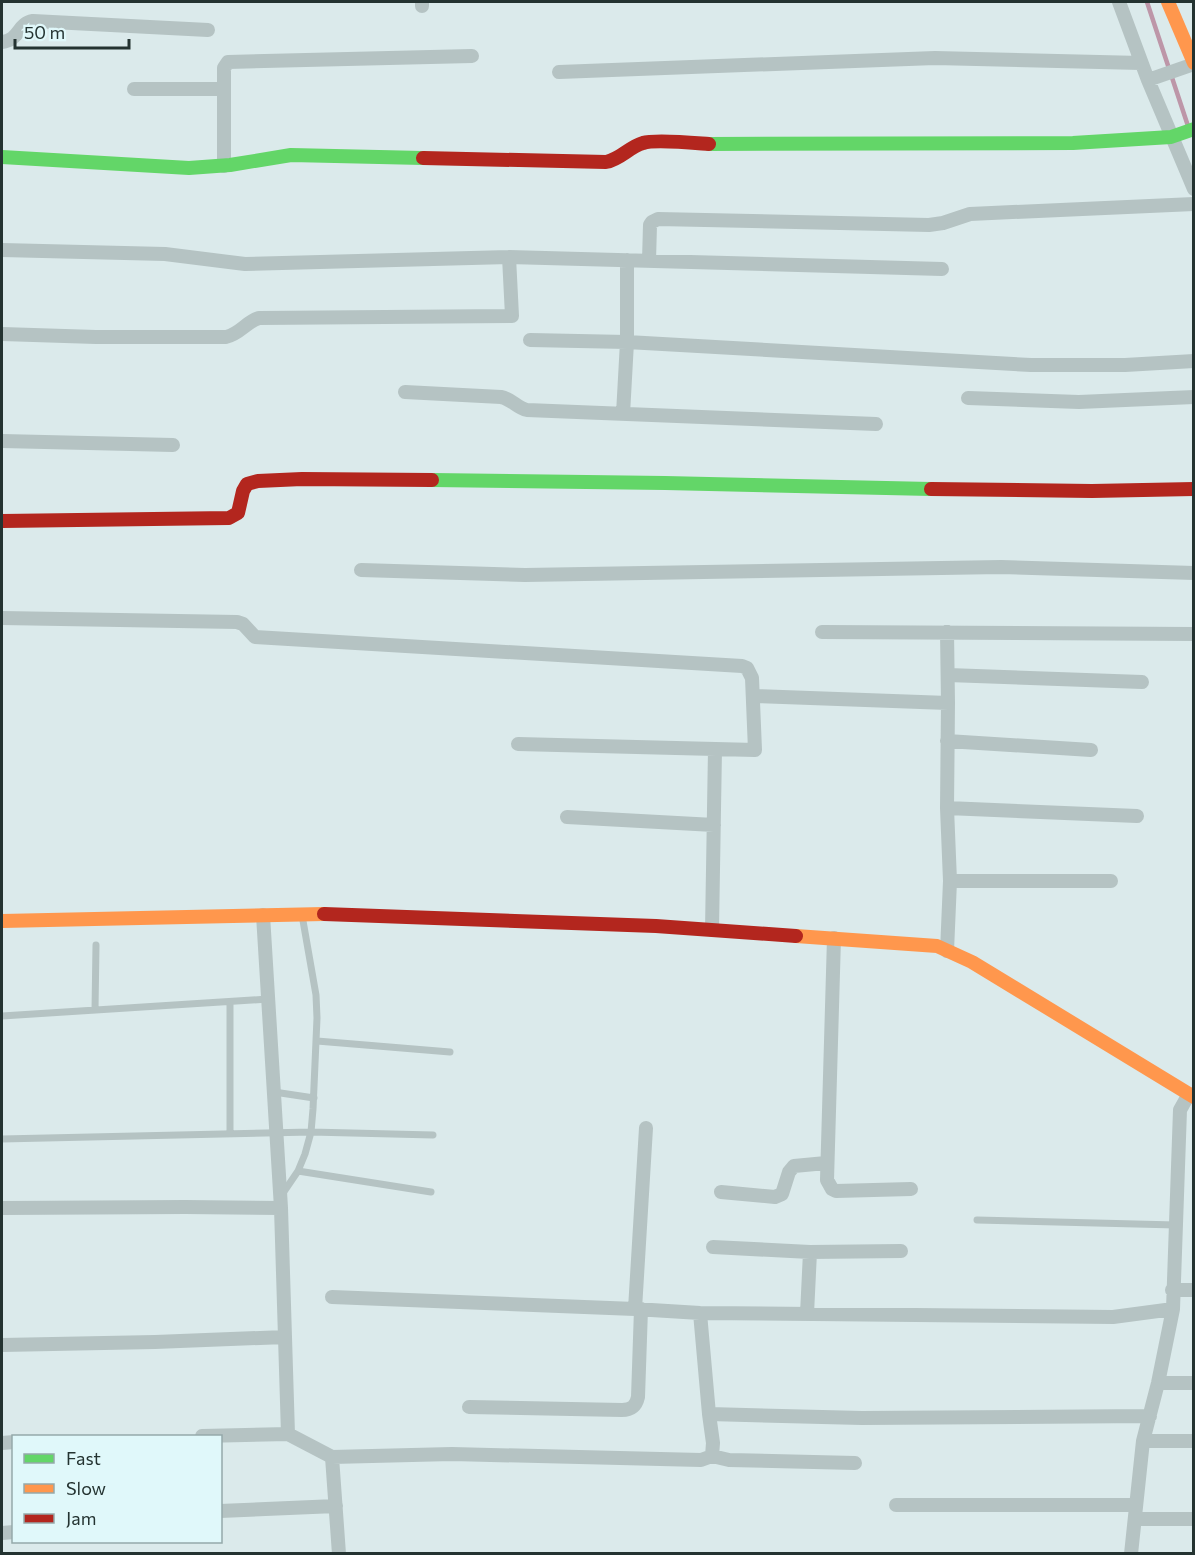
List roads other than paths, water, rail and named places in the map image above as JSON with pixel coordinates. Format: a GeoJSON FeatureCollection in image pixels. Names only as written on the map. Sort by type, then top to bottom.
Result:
{"type":"FeatureCollection","features":[{"type":"Feature","properties":{"kind":"street"},"geometry":{"type":"LineString","coordinates":[[1119,2],[1142,63],[1182,133],[1194,189]]}},
{"type":"Feature","properties":{"kind":"street"},"geometry":{"type":"LineString","coordinates":[[1152,79],[1190,65],[1168,2]]}},
{"type":"Feature","properties":{"kind":"street"},"geometry":{"type":"LineString","coordinates":[[2,42],[15,38],[25,24],[33,21],[208,30]]}},
{"type":"Feature","properties":{"kind":"street"},"geometry":{"type":"LineString","coordinates":[[224,166],[224,68],[226,63],[232,61],[472,56]]}},
{"type":"Feature","properties":{"kind":"street"},"geometry":{"type":"LineString","coordinates":[[559,72],[935,58],[1142,63]]}},
{"type":"Feature","properties":{"kind":"street"},"geometry":{"type":"LineString","coordinates":[[134,89],[224,90]]}},
{"type":"Feature","properties":{"kind":"street"},"geometry":{"type":"LineString","coordinates":[[2,157],[189,168],[224,166],[291,155],[606,162],[617,160],[632,148],[645,142],[715,144],[1061,143],[1182,133]]}},
{"type":"Feature","properties":{"kind":"street"},"geometry":{"type":"LineString","coordinates":[[649,261],[650,225],[658,219],[929,225],[970,214],[1194,204]]}},
{"type":"Feature","properties":{"kind":"street"},"geometry":{"type":"LineString","coordinates":[[2,250],[165,254],[245,264],[509,257],[942,269]]}},
{"type":"Feature","properties":{"kind":"street"},"geometry":{"type":"LineString","coordinates":[[2,334],[215,337],[235,335],[251,321],[259,318],[512,316],[509,257]]}},
{"type":"Feature","properties":{"kind":"street"},"geometry":{"type":"LineString","coordinates":[[623,414],[627,342],[627,260]]}},
{"type":"Feature","properties":{"kind":"street"},"geometry":{"type":"LineString","coordinates":[[530,340],[627,342],[1030,365],[1125,365],[1194,361]]}},
{"type":"Feature","properties":{"kind":"street"},"geometry":{"type":"LineString","coordinates":[[405,393],[501,397],[527,410],[876,424]]}},
{"type":"Feature","properties":{"kind":"street"},"geometry":{"type":"LineString","coordinates":[[968,398],[1088,402],[1194,396]]}},
{"type":"Feature","properties":{"kind":"street"},"geometry":{"type":"LineString","coordinates":[[2,441],[173,445]]}},
{"type":"Feature","properties":{"kind":"street"},"geometry":{"type":"LineString","coordinates":[[2,521],[229,518],[238,513],[247,484],[258,481],[291,480],[596,480],[933,489],[1143,491],[1194,489]]}},
{"type":"Feature","properties":{"kind":"street"},"geometry":{"type":"LineString","coordinates":[[361,570],[525,575],[1001,567],[1194,573]]}},
{"type":"Feature","properties":{"kind":"street"},"geometry":{"type":"LineString","coordinates":[[2,618],[237,622],[243,624],[255,637],[742,666],[750,672],[754,696],[755,750],[518,744]]}},
{"type":"Feature","properties":{"kind":"street"},"geometry":{"type":"LineString","coordinates":[[822,632],[1194,634]]}},
{"type":"Feature","properties":{"kind":"street"},"geometry":{"type":"LineString","coordinates":[[946,632],[947,807],[950,881],[947,951]]}},
{"type":"Feature","properties":{"kind":"street"},"geometry":{"type":"LineString","coordinates":[[948,675],[1142,682]]}},
{"type":"Feature","properties":{"kind":"street"},"geometry":{"type":"LineString","coordinates":[[754,696],[948,703]]}},
{"type":"Feature","properties":{"kind":"street"},"geometry":{"type":"LineString","coordinates":[[947,741],[1092,750]]}},
{"type":"Feature","properties":{"kind":"street"},"geometry":{"type":"LineString","coordinates":[[712,930],[715,749]]}},
{"type":"Feature","properties":{"kind":"street"},"geometry":{"type":"LineString","coordinates":[[947,807],[1137,816]]}},
{"type":"Feature","properties":{"kind":"street"},"geometry":{"type":"LineString","coordinates":[[567,818],[714,825]]}},
{"type":"Feature","properties":{"kind":"street"},"geometry":{"type":"LineString","coordinates":[[950,881],[1112,881]]}},
{"type":"Feature","properties":{"kind":"street"},"geometry":{"type":"LineString","coordinates":[[2,921],[302,914],[712,930],[937,946],[972,962],[1191,1096],[1180,1110],[1173,1310],[1143,1441],[1131,1554]]}},
{"type":"Feature","properties":{"kind":"street"},"geometry":{"type":"LineString","coordinates":[[263,915],[281,1203],[288,1434]]}},
{"type":"Feature","properties":{"kind":"street"},"geometry":{"type":"LineString","coordinates":[[834,938],[826,1162],[828,1185],[836,1191],[911,1190]]}},
{"type":"Feature","properties":{"kind":"street"},"geometry":{"type":"LineString","coordinates":[[469,1407],[622,1410],[631,1409],[637,1403],[638,1309],[646,1128]]}},
{"type":"Feature","properties":{"kind":"street"},"geometry":{"type":"LineString","coordinates":[[721,1192],[775,1197],[782,1194],[789,1172],[794,1166],[826,1162]]}},
{"type":"Feature","properties":{"kind":"street"},"geometry":{"type":"LineString","coordinates":[[2,1208],[185,1207],[281,1203]]}},
{"type":"Feature","properties":{"kind":"street"},"geometry":{"type":"LineString","coordinates":[[713,1247],[810,1252],[901,1251]]}},
{"type":"Feature","properties":{"kind":"street"},"geometry":{"type":"LineString","coordinates":[[807,1314],[810,1252]]}},
{"type":"Feature","properties":{"kind":"street"},"geometry":{"type":"LineString","coordinates":[[1172,1290],[1194,1290]]}},
{"type":"Feature","properties":{"kind":"street"},"geometry":{"type":"LineString","coordinates":[[332,1297],[700,1313],[1113,1317],[1173,1310]]}},
{"type":"Feature","properties":{"kind":"street"},"geometry":{"type":"LineString","coordinates":[[700,1313],[713,1443],[712,1456]]}},
{"type":"Feature","properties":{"kind":"street"},"geometry":{"type":"LineString","coordinates":[[2,1345],[285,1337]]}},
{"type":"Feature","properties":{"kind":"street"},"geometry":{"type":"LineString","coordinates":[[1158,1383],[1194,1383]]}},
{"type":"Feature","properties":{"kind":"street"},"geometry":{"type":"LineString","coordinates":[[709,1414],[862,1418],[1150,1416]]}},
{"type":"Feature","properties":{"kind":"street"},"geometry":{"type":"LineString","coordinates":[[222,1436],[288,1434],[332,1457],[452,1454],[701,1461],[712,1456],[729,1460],[855,1463]]}},
{"type":"Feature","properties":{"kind":"street"},"geometry":{"type":"LineString","coordinates":[[1143,1441],[1194,1441]]}},
{"type":"Feature","properties":{"kind":"street"},"geometry":{"type":"LineString","coordinates":[[332,1457],[339,1554]]}},
{"type":"Feature","properties":{"kind":"street"},"geometry":{"type":"LineString","coordinates":[[896,1505],[1136,1504]]}},
{"type":"Feature","properties":{"kind":"street"},"geometry":{"type":"LineString","coordinates":[[222,1511],[336,1506]]}},
{"type":"Feature","properties":{"kind":"street"},"geometry":{"type":"LineString","coordinates":[[1135,1519],[1194,1519]]}},
{"type":"Feature","properties":{"kind":"lane"},"geometry":{"type":"LineString","coordinates":[[281,1203],[298,1171],[311,1132],[314,1098],[317,1041],[316,995],[302,914]]}},
{"type":"Feature","properties":{"kind":"lane"},"geometry":{"type":"LineString","coordinates":[[95,1010],[96,945]]}},
{"type":"Feature","properties":{"kind":"lane"},"geometry":{"type":"LineString","coordinates":[[2,1016],[268,999]]}},
{"type":"Feature","properties":{"kind":"lane"},"geometry":{"type":"LineString","coordinates":[[230,1002],[230,1134]]}},
{"type":"Feature","properties":{"kind":"lane"},"geometry":{"type":"LineString","coordinates":[[317,1041],[450,1052]]}},
{"type":"Feature","properties":{"kind":"lane"},"geometry":{"type":"LineString","coordinates":[[274,1092],[314,1098]]}},
{"type":"Feature","properties":{"kind":"lane"},"geometry":{"type":"LineString","coordinates":[[2,1139],[276,1132],[433,1135]]}},
{"type":"Feature","properties":{"kind":"lane"},"geometry":{"type":"LineString","coordinates":[[298,1171],[430,1192]]}},
{"type":"Feature","properties":{"kind":"lane"},"geometry":{"type":"LineString","coordinates":[[977,1220],[1176,1225]]}},
{"type":"Feature","properties":{"kind":"waterway"},"geometry":{"type":"LineString","coordinates":[[1147,2],[1188,126]]}}]}
